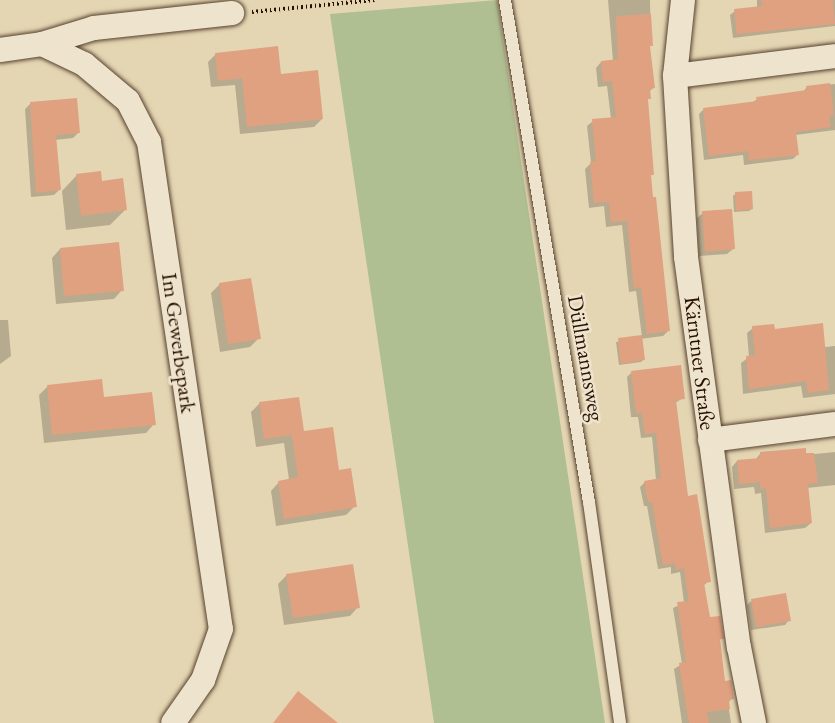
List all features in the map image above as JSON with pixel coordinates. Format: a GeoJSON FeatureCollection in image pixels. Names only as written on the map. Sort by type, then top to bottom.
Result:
{"type":"FeatureCollection","features":[{"type":"Feature","properties":{"kind":"street","name":"Kärntner Straße"},"geometry":{"type":"LineString","coordinates":[[683,0],[675,76],[686,257],[739,647],[754,723]]}},
{"type":"Feature","properties":{"kind":"street"},"geometry":{"type":"LineString","coordinates":[[0,50],[42,44],[94,28],[232,13]]}},
{"type":"Feature","properties":{"kind":"street","name":"Im Gewerbepark"},"geometry":{"type":"LineString","coordinates":[[42,44],[84,64],[128,101],[149,142],[221,629],[203,680],[173,723]]}},
{"type":"Feature","properties":{"kind":"street"},"geometry":{"type":"LineString","coordinates":[[675,76],[835,56]]}},
{"type":"Feature","properties":{"kind":"street"},"geometry":{"type":"LineString","coordinates":[[710,440],[835,424]]}},
{"type":"Feature","properties":{"kind":"lane","name":"Düllmannsweg"},"geometry":{"type":"LineString","coordinates":[[505,0],[589,502],[620,723]]}},
{"type":"Feature","properties":{"kind":"path"},"geometry":{"type":"LineString","coordinates":[[232,13],[374,0]]}},
{"type":"Feature","properties":{"kind":"green space"},"geometry":{"type":"Polygon","coordinates":[[[497,0],[605,723],[434,723],[330,14],[497,0]]]}},
{"type":"Feature","properties":{"kind":"building"},"geometry":{"type":"Polygon","coordinates":[[[761,0],[833,0],[835,24],[737,34],[734,9],[762,6],[761,0]]]}},
{"type":"Feature","properties":{"kind":"building"},"geometry":{"type":"Polygon","coordinates":[[[651,14],[653,46],[650,46],[655,88],[650,89],[651,99],[648,99],[654,175],[651,175],[653,197],[656,197],[670,331],[647,334],[641,287],[634,288],[627,221],[611,222],[609,202],[594,203],[590,162],[596,161],[592,119],[616,117],[612,81],[603,82],[601,61],[618,59],[616,16],[651,14]]]}},
{"type":"Feature","properties":{"kind":"building"},"geometry":{"type":"Polygon","coordinates":[[[278,46],[281,74],[318,70],[323,119],[247,127],[242,78],[218,81],[215,53],[278,46]]]}},
{"type":"Feature","properties":{"kind":"building"},"geometry":{"type":"Polygon","coordinates":[[[830,83],[834,115],[829,116],[831,127],[796,132],[799,155],[749,160],[748,151],[709,156],[703,108],[757,101],[756,97],[807,90],[806,86],[830,83]]]}},
{"type":"Feature","properties":{"kind":"building"},"geometry":{"type":"Polygon","coordinates":[[[77,98],[80,133],[56,135],[61,190],[36,193],[30,102],[77,98]]]}},
{"type":"Feature","properties":{"kind":"building"},"geometry":{"type":"Polygon","coordinates":[[[101,171],[102,181],[123,178],[127,210],[81,216],[76,174],[101,171]]]}},
{"type":"Feature","properties":{"kind":"building"},"geometry":{"type":"Polygon","coordinates":[[[752,191],[753,209],[736,211],[735,192],[752,191]]]}},
{"type":"Feature","properties":{"kind":"building"},"geometry":{"type":"Polygon","coordinates":[[[732,209],[735,249],[705,252],[702,211],[732,209]]]}},
{"type":"Feature","properties":{"kind":"building"},"geometry":{"type":"Polygon","coordinates":[[[119,242],[124,291],[64,296],[60,248],[119,242]]]}},
{"type":"Feature","properties":{"kind":"building"},"geometry":{"type":"Polygon","coordinates":[[[251,278],[261,339],[228,344],[219,283],[251,278]]]}},
{"type":"Feature","properties":{"kind":"building"},"geometry":{"type":"Polygon","coordinates":[[[823,323],[829,390],[808,393],[806,381],[749,389],[746,356],[755,355],[752,326],[774,324],[775,329],[823,323]]]}},
{"type":"Feature","properties":{"kind":"building"},"geometry":{"type":"Polygon","coordinates":[[[642,335],[645,360],[621,364],[618,338],[642,335]]]}},
{"type":"Feature","properties":{"kind":"building"},"geometry":{"type":"Polygon","coordinates":[[[681,365],[685,399],[676,400],[688,496],[697,494],[711,582],[704,583],[710,617],[720,616],[724,639],[720,639],[725,681],[731,680],[734,699],[729,700],[730,709],[707,712],[709,723],[689,723],[679,663],[686,662],[677,602],[689,601],[684,568],[676,570],[675,563],[663,565],[652,502],[648,502],[644,481],[661,478],[656,433],[645,434],[642,413],[636,413],[631,371],[681,365]]]}},
{"type":"Feature","properties":{"kind":"building"},"geometry":{"type":"Polygon","coordinates":[[[102,379],[104,397],[152,392],[156,425],[52,435],[47,385],[102,379]]]}},
{"type":"Feature","properties":{"kind":"building"},"geometry":{"type":"Polygon","coordinates":[[[299,397],[304,431],[333,427],[339,470],[351,468],[357,507],[284,519],[278,481],[298,477],[292,435],[264,439],[259,402],[299,397]]]}},
{"type":"Feature","properties":{"kind":"building"},"geometry":{"type":"Polygon","coordinates":[[[806,448],[806,453],[814,453],[818,483],[808,484],[812,523],[770,528],[766,488],[760,489],[760,482],[739,484],[737,460],[760,458],[760,452],[806,448]]]}},
{"type":"Feature","properties":{"kind":"building"},"geometry":{"type":"Polygon","coordinates":[[[353,564],[360,608],[293,618],[286,574],[353,564]]]}},
{"type":"Feature","properties":{"kind":"building"},"geometry":{"type":"Polygon","coordinates":[[[786,593],[791,621],[756,627],[751,599],[786,593]]]}},
{"type":"Feature","properties":{"kind":"building"},"geometry":{"type":"Polygon","coordinates":[[[298,691],[338,723],[273,723],[298,691]]]}}]}
